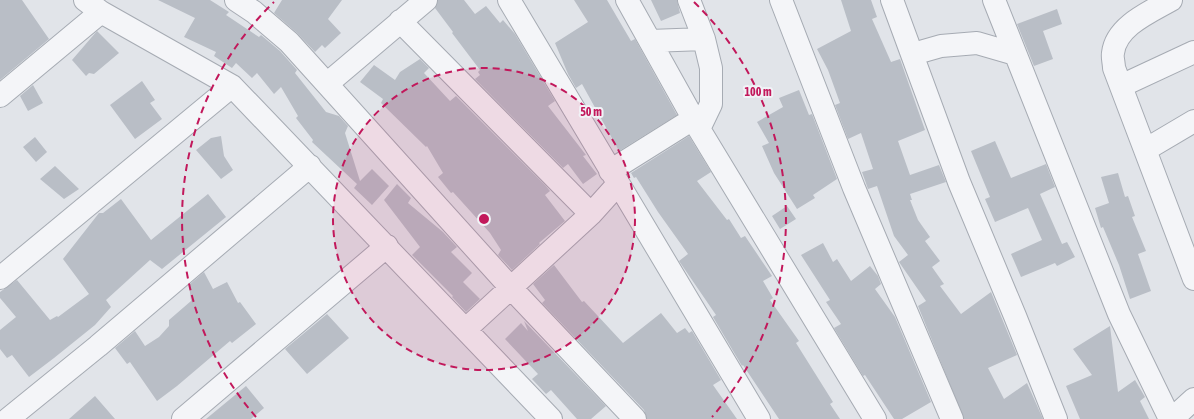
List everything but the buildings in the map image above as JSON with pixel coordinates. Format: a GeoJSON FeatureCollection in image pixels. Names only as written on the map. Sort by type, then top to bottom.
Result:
{"type":"FeatureCollection","features":[{"type":"Feature","properties":{"kind":"street"},"geometry":{"type":"LineString","coordinates":[[236,0],[254,12],[289,42],[328,83],[511,288],[635,419]]}},
{"type":"Feature","properties":{"kind":"street"},"geometry":{"type":"LineString","coordinates":[[328,83],[426,0]]}},
{"type":"Feature","properties":{"kind":"street"},"geometry":{"type":"LineString","coordinates":[[509,0],[759,419]]}},
{"type":"Feature","properties":{"kind":"street"},"geometry":{"type":"LineString","coordinates":[[627,0],[696,124],[875,419]]}},
{"type":"Feature","properties":{"kind":"street"},"geometry":{"type":"LineString","coordinates":[[466,330],[591,214],[614,178],[696,124],[711,104],[711,68],[704,39],[689,0]]}},
{"type":"Feature","properties":{"kind":"street"},"geometry":{"type":"LineString","coordinates":[[781,0],[854,188],[952,419]]}},
{"type":"Feature","properties":{"kind":"street"},"geometry":{"type":"LineString","coordinates":[[892,0],[959,182],[1056,419]]}},
{"type":"Feature","properties":{"kind":"street"},"geometry":{"type":"LineString","coordinates":[[994,0],[1119,314],[1171,419],[1194,399]]}},
{"type":"Feature","properties":{"kind":"street"},"geometry":{"type":"LineString","coordinates":[[1170,0],[1128,27],[1116,40],[1112,53],[1114,68],[1145,150],[1186,234],[1194,279]]}},
{"type":"Feature","properties":{"kind":"street"},"geometry":{"type":"LineString","coordinates":[[0,96],[93,6],[232,86],[387,246],[551,419]]}},
{"type":"Feature","properties":{"kind":"street"},"geometry":{"type":"LineString","coordinates":[[400,21],[591,214]]}},
{"type":"Feature","properties":{"kind":"street"},"geometry":{"type":"LineString","coordinates":[[650,42],[704,39]]}},
{"type":"Feature","properties":{"kind":"street"},"geometry":{"type":"LineString","coordinates":[[913,54],[941,46],[977,43],[1015,54]]}},
{"type":"Feature","properties":{"kind":"street"},"geometry":{"type":"LineString","coordinates":[[1121,86],[1194,52]]}},
{"type":"Feature","properties":{"kind":"street"},"geometry":{"type":"LineString","coordinates":[[0,278],[232,86]]}},
{"type":"Feature","properties":{"kind":"street"},"geometry":{"type":"LineString","coordinates":[[1145,150],[1194,121]]}},
{"type":"Feature","properties":{"kind":"street"},"geometry":{"type":"LineString","coordinates":[[8,419],[98,346],[310,166]]}},
{"type":"Feature","properties":{"kind":"street"},"geometry":{"type":"LineString","coordinates":[[183,419],[387,246]]}}]}
